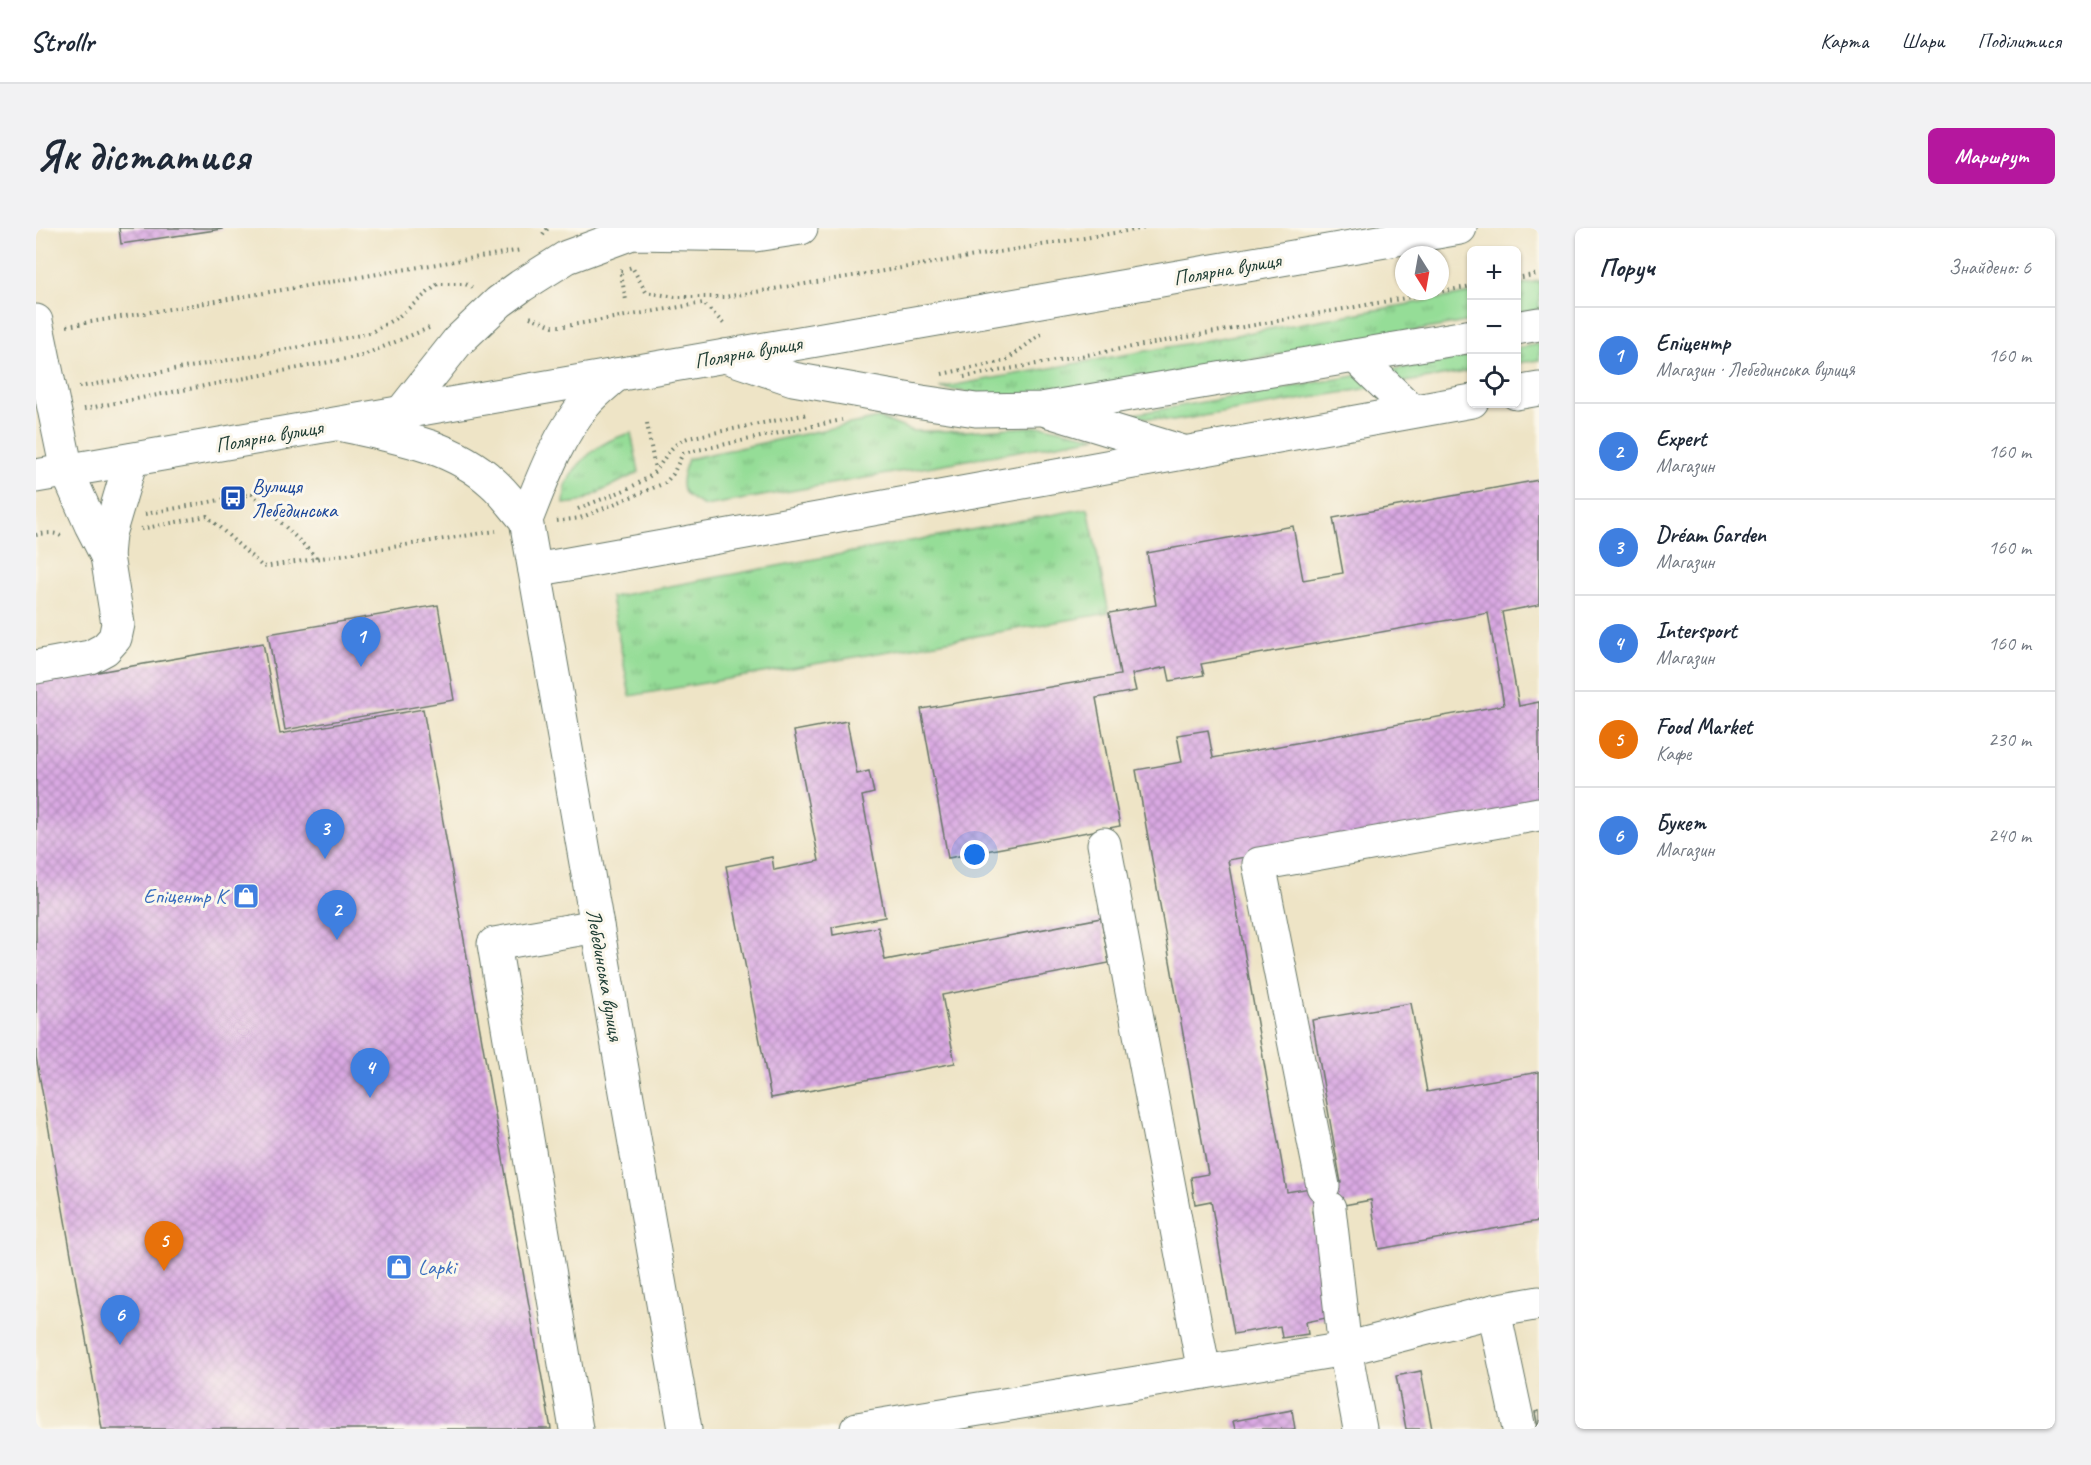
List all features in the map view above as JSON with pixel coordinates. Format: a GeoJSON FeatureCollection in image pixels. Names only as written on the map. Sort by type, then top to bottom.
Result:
{"type":"FeatureCollection","features":[{"type":"Feature","properties":{"kind":"street"},"geometry":{"type":"LineString","coordinates":[[401,413],[458,341],[499,302],[567,257],[632,233],[668,230],[755,235],[801,228]]}},
{"type":"Feature","properties":{"kind":"street","name":"Полярна вулиця"},"geometry":{"type":"LineString","coordinates":[[52,473],[1460,228]]}},
{"type":"Feature","properties":{"kind":"street"},"geometry":{"type":"LineString","coordinates":[[1521,327],[1539,324]]}},
{"type":"Feature","properties":{"kind":"street"},"geometry":{"type":"LineString","coordinates":[[37,326],[53,403],[52,473],[91,525],[107,556]]}},
{"type":"Feature","properties":{"kind":"street"},"geometry":{"type":"LineString","coordinates":[[738,354],[793,379],[976,410],[1041,409],[1467,337]]}},
{"type":"Feature","properties":{"kind":"street"},"geometry":{"type":"LineString","coordinates":[[1355,356],[1412,411]]}},
{"type":"Feature","properties":{"kind":"street"},"geometry":{"type":"LineString","coordinates":[[339,424],[425,444],[465,464],[492,482],[526,523],[546,470],[566,432],[585,403],[616,375]]}},
{"type":"Feature","properties":{"kind":"street"},"geometry":{"type":"LineString","coordinates":[[1521,392],[1539,389]]}},
{"type":"Feature","properties":{"kind":"street"},"geometry":{"type":"LineString","coordinates":[[535,570],[1467,402]]}},
{"type":"Feature","properties":{"kind":"street"},"geometry":{"type":"LineString","coordinates":[[1041,409],[1188,453]]}},
{"type":"Feature","properties":{"kind":"street"},"geometry":{"type":"LineString","coordinates":[[36,667],[90,657],[105,649],[115,638],[118,624],[107,556],[111,528],[131,460]]}},
{"type":"Feature","properties":{"kind":"street","name":"Лебединська вулиця"},"geometry":{"type":"LineString","coordinates":[[526,523],[685,1429]]}},
{"type":"Feature","properties":{"kind":"street"},"geometry":{"type":"LineString","coordinates":[[1360,1429],[1345,1349],[1326,1197],[1259,864],[1539,814]]}},
{"type":"Feature","properties":{"kind":"street"},"geometry":{"type":"LineString","coordinates":[[1104,844],[1204,1372]]}},
{"type":"Feature","properties":{"kind":"street"},"geometry":{"type":"LineString","coordinates":[[576,1429],[494,944],[597,926]]}},
{"type":"Feature","properties":{"kind":"street"},"geometry":{"type":"LineString","coordinates":[[857,1429],[1345,1349],[1494,1311],[1539,1303]]}},
{"type":"Feature","properties":{"kind":"street"},"geometry":{"type":"LineString","coordinates":[[1494,1311],[1519,1429]]}},
{"type":"Feature","properties":{"kind":"path"},"geometry":{"type":"LineString","coordinates":[[626,300],[620,270],[632,267],[646,292],[675,297],[725,297],[1145,228]]}},
{"type":"Feature","properties":{"kind":"path"},"geometry":{"type":"LineString","coordinates":[[37,326],[522,250]]}},
{"type":"Feature","properties":{"kind":"path"},"geometry":{"type":"LineString","coordinates":[[1521,277],[1539,274]]}},
{"type":"Feature","properties":{"kind":"path"},"geometry":{"type":"LineString","coordinates":[[53,403],[370,333],[398,317],[438,284],[465,284],[553,326],[566,326],[703,303],[738,354]]}},
{"type":"Feature","properties":{"kind":"path"},"geometry":{"type":"LineString","coordinates":[[957,378],[1467,287]]}},
{"type":"Feature","properties":{"kind":"path"},"geometry":{"type":"LineString","coordinates":[[53,403],[361,357],[435,326]]}},
{"type":"Feature","properties":{"kind":"path"},"geometry":{"type":"LineString","coordinates":[[940,374],[1005,361],[1052,326]]}},
{"type":"Feature","properties":{"kind":"path"},"geometry":{"type":"LineString","coordinates":[[578,509],[645,479],[655,471],[676,442],[815,412]]}},
{"type":"Feature","properties":{"kind":"path"},"geometry":{"type":"LineString","coordinates":[[107,556],[130,550],[135,542],[137,530],[207,516],[263,567],[526,523],[580,518],[664,483],[673,474],[682,453],[846,419]]}},
{"type":"Feature","properties":{"kind":"path"},"geometry":{"type":"LineString","coordinates":[[647,423],[655,471]]}},
{"type":"Feature","properties":{"kind":"path"},"geometry":{"type":"LineString","coordinates":[[143,515],[252,494],[318,558]]}},
{"type":"Feature","properties":{"kind":"green space"},"geometry":{"type":"Polygon","coordinates":[[[1539,281],[1539,310],[1521,313],[1521,284],[1539,281]]]}},
{"type":"Feature","properties":{"kind":"green space"},"geometry":{"type":"Polygon","coordinates":[[[1467,294],[1467,322],[1043,396],[996,396],[939,388],[1432,300],[1449,300],[1449,297],[1467,294]]]}},
{"type":"Feature","properties":{"kind":"green space"},"geometry":{"type":"Polygon","coordinates":[[[1539,344],[1539,360],[1521,362],[1521,347],[1539,344]]]}},
{"type":"Feature","properties":{"kind":"green space"},"geometry":{"type":"Polygon","coordinates":[[[1467,357],[1467,372],[1173,421],[1128,415],[1467,357]]]}},
{"type":"Feature","properties":{"kind":"green space"},"geometry":{"type":"Polygon","coordinates":[[[878,418],[913,431],[967,431],[1044,426],[1097,437],[705,506],[685,493],[683,488],[683,476],[688,459],[878,418]]]}},
{"type":"Feature","properties":{"kind":"green space"},"geometry":{"type":"Polygon","coordinates":[[[631,433],[639,472],[580,502],[564,504],[566,485],[577,466],[601,445],[631,433]]]}},
{"type":"Feature","properties":{"kind":"green space"},"geometry":{"type":"Polygon","coordinates":[[[1088,508],[1109,613],[630,696],[611,597],[1088,508]]]}},
{"type":"Feature","properties":{"kind":"building"},"geometry":{"type":"Polygon","coordinates":[[[119,228],[222,228],[222,229],[121,244],[119,228]]]}},
{"type":"Feature","properties":{"kind":"building"},"geometry":{"type":"Polygon","coordinates":[[[1539,480],[1539,605],[1502,612],[1519,706],[1539,702],[1539,805],[1228,860],[1287,1192],[1341,1183],[1312,1020],[1411,1003],[1427,1092],[1539,1072],[1539,1221],[1379,1249],[1371,1200],[1312,1211],[1331,1317],[1306,1322],[1308,1334],[1282,1338],[1280,1326],[1234,1334],[1211,1201],[1195,1204],[1191,1177],[1208,1174],[1136,770],[1182,762],[1177,735],[1208,730],[1213,758],[1504,705],[1488,613],[1201,664],[1204,675],[1170,681],[1167,667],[1132,674],[1136,691],[1096,698],[1120,826],[948,858],[921,709],[1120,675],[1109,613],[1156,605],[1147,553],[1293,526],[1303,580],[1343,573],[1333,518],[1539,480]]]}},
{"type":"Feature","properties":{"kind":"building"},"geometry":{"type":"Polygon","coordinates":[[[438,605],[454,700],[285,730],[268,634],[438,605]]]}},
{"type":"Feature","properties":{"kind":"building","name":"Епіцентр К"},"geometry":{"type":"Polygon","coordinates":[[[263,643],[280,734],[423,709],[551,1429],[102,1429],[36,1057],[36,683],[263,643]]]}},
{"type":"Feature","properties":{"kind":"building"},"geometry":{"type":"Polygon","coordinates":[[[847,721],[857,774],[869,771],[874,793],[862,796],[885,917],[832,927],[833,935],[878,927],[885,960],[1101,918],[1109,963],[942,995],[955,1063],[771,1098],[726,866],[772,857],[774,870],[819,861],[794,731],[847,721]]]}},
{"type":"Feature","properties":{"kind":"building"},"geometry":{"type":"Polygon","coordinates":[[[1421,1371],[1432,1429],[1406,1429],[1396,1376],[1421,1371]]]}},
{"type":"Feature","properties":{"kind":"building"},"geometry":{"type":"Polygon","coordinates":[[[1292,1410],[1295,1429],[1235,1429],[1233,1421],[1292,1410]]]}},
{"type":"Feature","properties":{"kind":"building"},"geometry":{"type":"Polygon","coordinates":[[[1539,1411],[1539,1428],[1538,1428],[1535,1412],[1539,1411]]]}},
{"type":"Feature","properties":{"kind":"place","name":"Вулиця Лебединська"},"geometry":{"type":"Point","coordinates":[233,498]}},
{"type":"Feature","properties":{"kind":"place","name":"Епіцентр"},"geometry":{"type":"Point","coordinates":[361,667]}},
{"type":"Feature","properties":{"kind":"place","name":"Dréam Garden"},"geometry":{"type":"Point","coordinates":[325,859]}},
{"type":"Feature","properties":{"kind":"place","name":"Епіцентр К"},"geometry":{"type":"Point","coordinates":[246,896]}},
{"type":"Feature","properties":{"kind":"place","name":"Expert"},"geometry":{"type":"Point","coordinates":[337,940]}},
{"type":"Feature","properties":{"kind":"place","name":"Intersport"},"geometry":{"type":"Point","coordinates":[370,1098]}},
{"type":"Feature","properties":{"kind":"place","name":"Lapki"},"geometry":{"type":"Point","coordinates":[399,1267]}},
{"type":"Feature","properties":{"kind":"place","name":"Food Market"},"geometry":{"type":"Point","coordinates":[164,1271]}},
{"type":"Feature","properties":{"kind":"place","name":"Букет"},"geometry":{"type":"Point","coordinates":[120,1345]}}]}
